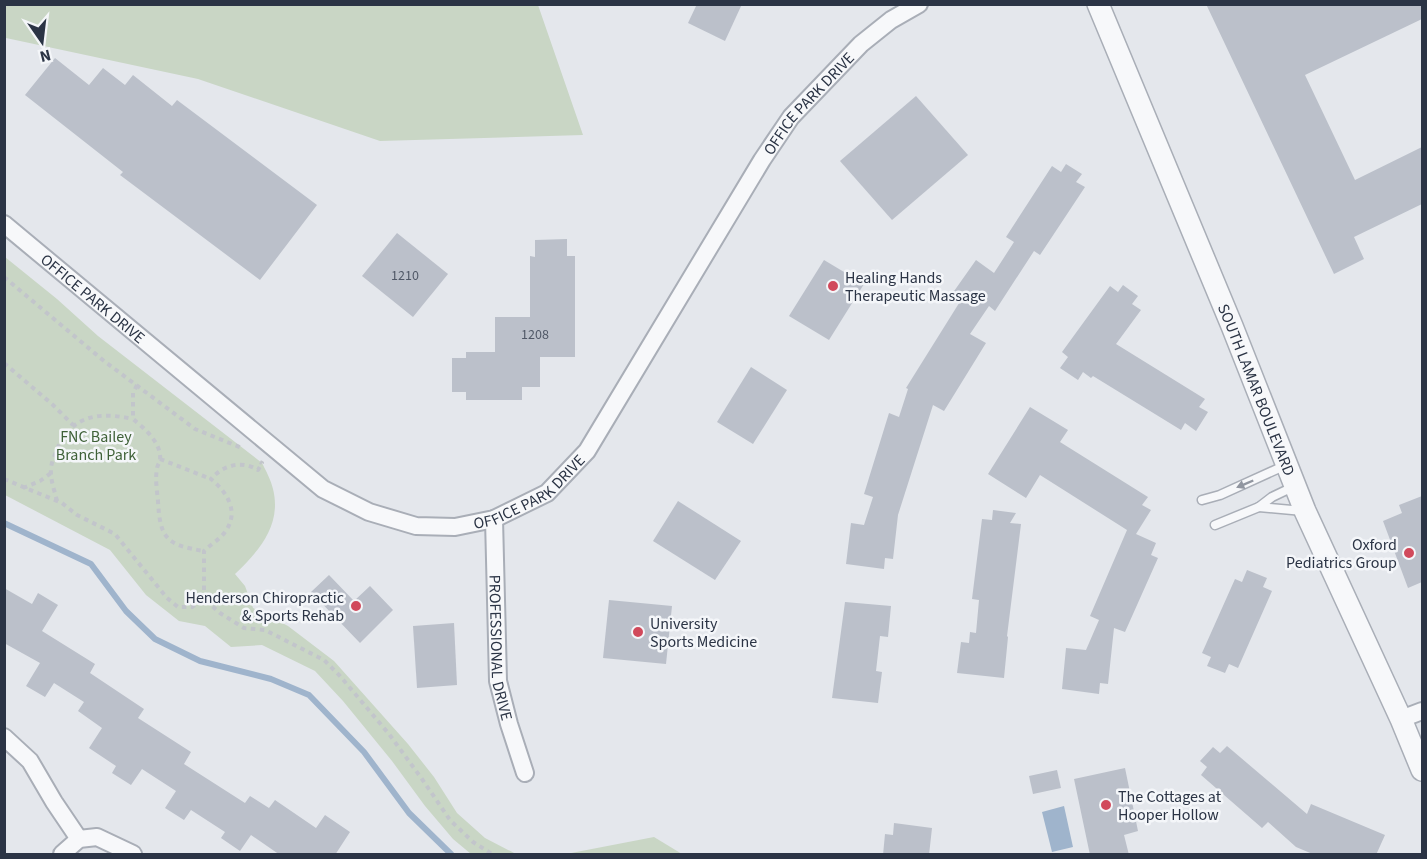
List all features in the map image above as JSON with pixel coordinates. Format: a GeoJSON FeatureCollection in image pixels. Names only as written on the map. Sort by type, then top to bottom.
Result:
{"type":"FeatureCollection","features":[{"type":"Feature","properties":{"kind":"street","name":"OFFICE PARK DRIVE"},"geometry":{"type":"LineString","coordinates":[[4,224],[323,489],[369,513],[416,526],[455,527],[494,519],[547,493],[587,451],[762,160],[791,117],[861,45],[891,20],[919,4]]}},
{"type":"Feature","properties":{"kind":"street","name":"SOUTH LAMAR BOULEVARD"},"geometry":{"type":"LineString","coordinates":[[1098,4],[1232,326],[1305,511],[1401,719],[1422,770]]}},
{"type":"Feature","properties":{"kind":"street","name":"PROFESSIONAL DRIVE"},"geometry":{"type":"LineString","coordinates":[[494,519],[498,681],[525,773]]}},
{"type":"Feature","properties":{"kind":"street"},"geometry":{"type":"LineString","coordinates":[[1401,719],[1422,711]]}},
{"type":"Feature","properties":{"kind":"street"},"geometry":{"type":"LineString","coordinates":[[4,737],[30,761],[79,839]]}},
{"type":"Feature","properties":{"kind":"street"},"geometry":{"type":"LineString","coordinates":[[62,855],[79,839],[97,837],[133,855]]}},
{"type":"Feature","properties":{"kind":"lane"},"geometry":{"type":"LineString","coordinates":[[1202,500],[1231,491],[1286,465]]}},
{"type":"Feature","properties":{"kind":"lane"},"geometry":{"type":"LineString","coordinates":[[1215,525],[1259,507],[1272,497],[1295,486]]}},
{"type":"Feature","properties":{"kind":"lane"},"geometry":{"type":"LineString","coordinates":[[1259,507],[1305,511]]}},
{"type":"Feature","properties":{"kind":"path"},"geometry":{"type":"LineString","coordinates":[[4,277],[104,361],[195,429],[247,452]]}},
{"type":"Feature","properties":{"kind":"path"},"geometry":{"type":"LineString","coordinates":[[4,363],[73,425]]}},
{"type":"Feature","properties":{"kind":"path"},"geometry":{"type":"LineString","coordinates":[[133,419],[133,393],[137,385]]}},
{"type":"Feature","properties":{"kind":"path"},"geometry":{"type":"LineString","coordinates":[[57,501],[51,473],[53,459],[62,439],[73,425],[99,415],[117,415],[133,419],[147,430],[156,445],[160,459],[157,478],[159,520],[162,533],[174,543],[188,549],[204,551]]}},
{"type":"Feature","properties":{"kind":"path"},"geometry":{"type":"LineString","coordinates":[[211,479],[224,468],[238,465],[249,464],[258,470],[262,463],[255,458]]}},
{"type":"Feature","properties":{"kind":"path"},"geometry":{"type":"LineString","coordinates":[[160,459],[211,479],[223,489],[230,502],[232,518],[225,532],[204,551],[204,599],[220,614],[244,628],[265,630],[324,660],[388,734],[450,820],[473,842],[492,855]]}},
{"type":"Feature","properties":{"kind":"path"},"geometry":{"type":"LineString","coordinates":[[23,488],[40,481],[51,473]]}},
{"type":"Feature","properties":{"kind":"path"},"geometry":{"type":"LineString","coordinates":[[4,479],[57,501],[77,515],[115,534],[167,598],[178,607],[192,607],[204,599]]}},
{"type":"Feature","properties":{"kind":"green space"},"geometry":{"type":"Polygon","coordinates":[[[5,4],[538,5],[583,135],[380,141],[198,79],[6,38],[5,4]]]}},
{"type":"Feature","properties":{"kind":"green space","name":"FNC Bailey Branch Park"},"geometry":{"type":"Polygon","coordinates":[[[5,257],[98,336],[262,463],[273,489],[274,514],[271,526],[260,546],[235,574],[245,586],[253,608],[288,626],[334,661],[408,744],[434,777],[457,813],[485,838],[516,854],[471,854],[453,839],[343,701],[315,671],[262,645],[231,647],[205,626],[179,621],[146,595],[110,550],[5,495],[5,257]]]}},
{"type":"Feature","properties":{"kind":"green space"},"geometry":{"type":"Polygon","coordinates":[[[654,837],[682,854],[566,854],[654,837]]]}},
{"type":"Feature","properties":{"kind":"water"},"geometry":{"type":"Polygon","coordinates":[[[1064,806],[1073,847],[1052,852],[1042,812],[1064,806]]]}},
{"type":"Feature","properties":{"kind":"building"},"geometry":{"type":"Polygon","coordinates":[[[697,4],[742,4],[725,41],[688,23],[697,4]]]}},
{"type":"Feature","properties":{"kind":"building"},"geometry":{"type":"Polygon","coordinates":[[[1206,4],[1422,4],[1422,19],[1305,75],[1355,180],[1422,147],[1422,204],[1354,237],[1364,259],[1334,274],[1206,4]]]}},
{"type":"Feature","properties":{"kind":"building"},"geometry":{"type":"Polygon","coordinates":[[[55,58],[89,85],[103,68],[125,85],[133,75],[172,106],[177,100],[317,205],[260,280],[120,175],[123,172],[25,95],[55,58]]]}},
{"type":"Feature","properties":{"kind":"building"},"geometry":{"type":"Polygon","coordinates":[[[916,96],[968,155],[892,220],[840,161],[916,96]]]}},
{"type":"Feature","properties":{"kind":"building"},"geometry":{"type":"Polygon","coordinates":[[[1066,164],[1082,174],[1076,182],[1085,187],[1040,255],[1034,251],[995,311],[989,306],[970,334],[986,343],[944,411],[933,405],[898,515],[893,559],[885,558],[884,569],[846,564],[851,523],[864,525],[873,497],[864,494],[889,413],[899,417],[908,389],[906,388],[961,300],[952,294],[976,260],[994,273],[1014,242],[1006,237],[1052,166],[1061,172],[1066,164]]]}},
{"type":"Feature","properties":{"kind":"building"},"geometry":{"type":"Polygon","coordinates":[[[397,233],[448,274],[413,317],[362,276],[397,233]]]}},
{"type":"Feature","properties":{"kind":"building"},"geometry":{"type":"Polygon","coordinates":[[[567,239],[567,256],[575,256],[575,357],[540,357],[540,387],[522,387],[522,400],[466,400],[466,392],[452,392],[452,358],[466,358],[466,352],[495,352],[495,317],[530,317],[530,256],[535,257],[535,240],[567,239]]]}},
{"type":"Feature","properties":{"kind":"building"},"geometry":{"type":"Polygon","coordinates":[[[824,260],[864,284],[829,340],[789,316],[824,260]]]}},
{"type":"Feature","properties":{"kind":"building"},"geometry":{"type":"Polygon","coordinates":[[[1123,285],[1138,296],[1132,304],[1141,310],[1116,344],[1205,399],[1199,407],[1208,412],[1196,431],[1185,423],[1181,430],[1093,376],[1091,378],[1083,372],[1078,380],[1060,368],[1068,357],[1062,352],[1110,286],[1118,292],[1123,285]]]}},
{"type":"Feature","properties":{"kind":"building"},"geometry":{"type":"Polygon","coordinates":[[[751,367],[787,390],[753,444],[717,422],[751,367]]]}},
{"type":"Feature","properties":{"kind":"building"},"geometry":{"type":"Polygon","coordinates":[[[1030,407],[1068,430],[1060,442],[1148,497],[1142,505],[1151,510],[1136,534],[1156,543],[1151,555],[1158,558],[1125,632],[1114,628],[1108,684],[1100,683],[1099,694],[1062,689],[1066,648],[1086,650],[1099,620],[1090,616],[1127,530],[1040,475],[1026,498],[988,474],[1030,407]]]}},
{"type":"Feature","properties":{"kind":"building","name":"Oxford Pediatrics Group"},"geometry":{"type":"Polygon","coordinates":[[[1422,496],[1422,582],[1408,588],[1383,521],[1402,513],[1399,505],[1422,496]]]}},
{"type":"Feature","properties":{"kind":"building"},"geometry":{"type":"Polygon","coordinates":[[[678,501],[741,541],[715,580],[653,541],[678,501]]]}},
{"type":"Feature","properties":{"kind":"building"},"geometry":{"type":"Polygon","coordinates":[[[993,510],[1016,513],[1010,523],[1021,524],[1004,678],[957,673],[961,642],[969,643],[970,632],[976,633],[979,600],[972,599],[982,519],[992,520],[993,510]]]}},
{"type":"Feature","properties":{"kind":"building"},"geometry":{"type":"Polygon","coordinates":[[[1247,570],[1267,578],[1263,587],[1272,591],[1238,668],[1229,664],[1225,673],[1207,666],[1211,657],[1202,653],[1235,579],[1242,582],[1247,570]]]}},
{"type":"Feature","properties":{"kind":"building","name":"Henderson Chiropractic & Sports Rehab"},"geometry":{"type":"Polygon","coordinates":[[[329,575],[354,601],[370,586],[393,610],[360,643],[311,592],[329,575]]]}},
{"type":"Feature","properties":{"kind":"building"},"geometry":{"type":"Polygon","coordinates":[[[4,588],[32,604],[38,593],[58,605],[42,631],[95,664],[90,673],[144,709],[138,718],[191,752],[184,764],[245,803],[250,796],[269,808],[275,800],[316,828],[325,815],[350,832],[335,855],[280,855],[251,835],[240,851],[221,838],[225,832],[191,810],[184,820],[165,808],[176,791],[142,769],[131,785],[112,773],[116,766],[89,748],[102,728],[78,711],[84,702],[54,683],[45,697],[26,686],[40,663],[4,643],[4,588]]]}},
{"type":"Feature","properties":{"kind":"building","name":"University Sports Medicine"},"geometry":{"type":"Polygon","coordinates":[[[609,600],[672,606],[666,664],[603,658],[609,600]]]}},
{"type":"Feature","properties":{"kind":"building"},"geometry":{"type":"Polygon","coordinates":[[[845,602],[891,606],[888,637],[880,636],[876,671],[882,672],[878,703],[832,698],[845,602]]]}},
{"type":"Feature","properties":{"kind":"building"},"geometry":{"type":"Polygon","coordinates":[[[454,623],[457,685],[417,688],[413,626],[454,623]]]}},
{"type":"Feature","properties":{"kind":"building"},"geometry":{"type":"Polygon","coordinates":[[[1227,746],[1307,814],[1311,804],[1385,835],[1376,855],[1315,855],[1296,847],[1268,822],[1262,828],[1201,775],[1207,767],[1200,761],[1213,747],[1220,753],[1227,746]]]}},
{"type":"Feature","properties":{"kind":"building","name":"The Cottages at Hooper Hollow"},"geometry":{"type":"Polygon","coordinates":[[[1125,768],[1138,831],[1124,835],[1129,855],[1090,855],[1074,779],[1125,768]]]}},
{"type":"Feature","properties":{"kind":"building"},"geometry":{"type":"Polygon","coordinates":[[[1057,770],[1061,788],[1033,794],[1029,776],[1057,770]]]}},
{"type":"Feature","properties":{"kind":"building"},"geometry":{"type":"Polygon","coordinates":[[[894,823],[932,828],[929,855],[883,855],[885,834],[893,835],[894,823]]]}},
{"type":"Feature","properties":{"kind":"waterway"},"geometry":{"type":"LineString","coordinates":[[4,523],[91,564],[126,611],[155,639],[200,661],[271,679],[309,695],[364,752],[409,813],[451,854]]}},
{"type":"Feature","properties":{"kind":"place","name":"Healing Hands Therapeutic Massage"},"geometry":{"type":"Point","coordinates":[833,286]}},
{"type":"Feature","properties":{"kind":"place","name":"Oxford Pediatrics Group"},"geometry":{"type":"Point","coordinates":[1409,553]}},
{"type":"Feature","properties":{"kind":"place","name":"Henderson Chiropractic & Sports Rehab"},"geometry":{"type":"Point","coordinates":[356,606]}},
{"type":"Feature","properties":{"kind":"place","name":"University Sports Medicine"},"geometry":{"type":"Point","coordinates":[638,632]}},
{"type":"Feature","properties":{"kind":"place","name":"The Cottages at Hooper Hollow"},"geometry":{"type":"Point","coordinates":[1106,805]}}]}
